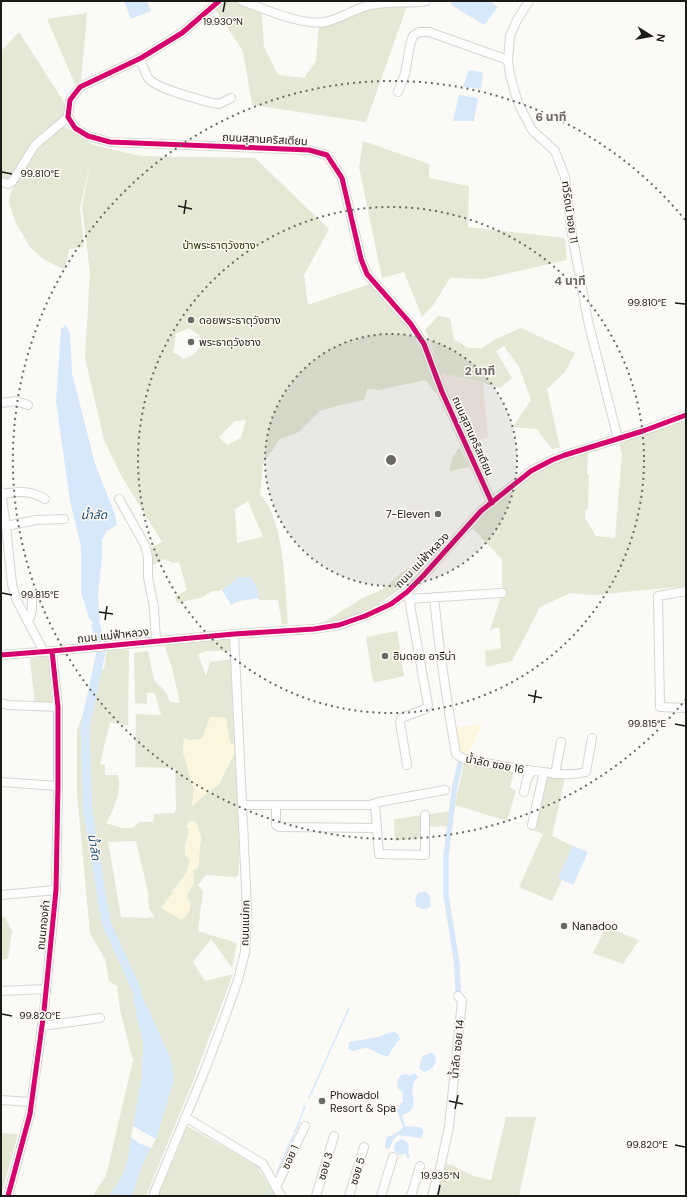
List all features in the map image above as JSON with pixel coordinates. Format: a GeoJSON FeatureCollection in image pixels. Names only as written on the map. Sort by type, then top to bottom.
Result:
{"type":"FeatureCollection","features":[{"type":"Feature","properties":{"kind":"street"},"geometry":{"type":"LineString","coordinates":[[1,182],[8,184],[12,182],[36,145],[68,117],[70,100],[80,87],[138,60],[182,33],[219,1]]}},
{"type":"Feature","properties":{"kind":"street"},"geometry":{"type":"LineString","coordinates":[[242,1],[278,14],[308,22],[325,22],[368,5],[426,1]]}},
{"type":"Feature","properties":{"kind":"street","name":"ทวีรัตน์ ซอย 11"},"geometry":{"type":"LineString","coordinates":[[529,1],[510,36],[508,60],[510,75],[518,103],[532,130],[554,151],[565,177],[572,234],[588,321],[618,439]]}},
{"type":"Feature","properties":{"kind":"street"},"geometry":{"type":"LineString","coordinates":[[398,92],[407,67],[410,45],[413,36],[419,32],[429,32],[508,60]]}},
{"type":"Feature","properties":{"kind":"street"},"geometry":{"type":"LineString","coordinates":[[138,60],[143,64],[148,78],[167,89],[219,104],[231,98]]}},
{"type":"Feature","properties":{"kind":"street","name":"ถนนสุสานคริสเตียน"},"geometry":{"type":"LineString","coordinates":[[68,117],[76,128],[88,136],[110,142],[308,150],[327,156],[342,178],[361,259],[367,274],[410,324],[424,344],[442,392],[492,502]]}},
{"type":"Feature","properties":{"kind":"street"},"geometry":{"type":"LineString","coordinates":[[1,403],[16,401],[28,405]]}},
{"type":"Feature","properties":{"kind":"street","name":"ถนน แม่ฟ้าหลวง"},"geometry":{"type":"LineString","coordinates":[[1,655],[48,652],[234,634],[303,630],[338,625],[365,616],[408,596],[423,576],[468,525],[492,502],[521,478],[541,465],[565,455],[661,425],[686,415]]}},
{"type":"Feature","properties":{"kind":"street"},"geometry":{"type":"LineString","coordinates":[[45,499],[35,493],[29,492],[1,497],[6,526],[12,584],[16,599],[48,652]]}},
{"type":"Feature","properties":{"kind":"street"},"geometry":{"type":"LineString","coordinates":[[119,499],[145,545],[148,558],[148,577],[154,608],[156,641]]}},
{"type":"Feature","properties":{"kind":"street"},"geometry":{"type":"LineString","coordinates":[[6,526],[36,520],[64,519]]}},
{"type":"Feature","properties":{"kind":"street"},"geometry":{"type":"LineString","coordinates":[[686,591],[658,596],[660,707],[686,708]]}},
{"type":"Feature","properties":{"kind":"street"},"geometry":{"type":"LineString","coordinates":[[407,765],[400,722],[401,719],[425,709],[428,706],[408,596],[434,598],[502,593]]}},
{"type":"Feature","properties":{"kind":"street"},"geometry":{"type":"LineString","coordinates":[[28,621],[32,612],[32,596]]}},
{"type":"Feature","properties":{"kind":"street","name":"น้ำลัด ซอย 16"},"geometry":{"type":"LineString","coordinates":[[434,598],[444,684],[456,754],[465,759],[515,769],[566,775],[586,772],[592,738]]}},
{"type":"Feature","properties":{"kind":"street","name":"ถนนแม่กก"},"geometry":{"type":"LineString","coordinates":[[153,1196],[226,1014],[242,965],[246,938],[247,909],[234,634]]}},
{"type":"Feature","properties":{"kind":"street","name":"ถนนกองคำ"},"geometry":{"type":"LineString","coordinates":[[8,1196],[30,1114],[42,1026],[56,890],[58,707],[48,652]]}},
{"type":"Feature","properties":{"kind":"street"},"geometry":{"type":"LineString","coordinates":[[1,703],[58,707]]}},
{"type":"Feature","properties":{"kind":"street"},"geometry":{"type":"LineString","coordinates":[[555,774],[561,742]]}},
{"type":"Feature","properties":{"kind":"street"},"geometry":{"type":"LineString","coordinates":[[524,792],[527,778],[532,771]]}},
{"type":"Feature","properties":{"kind":"street"},"geometry":{"type":"LineString","coordinates":[[532,825],[544,772]]}},
{"type":"Feature","properties":{"kind":"street"},"geometry":{"type":"LineString","coordinates":[[1,782],[58,786]]}},
{"type":"Feature","properties":{"kind":"street"},"geometry":{"type":"LineString","coordinates":[[242,805],[370,805],[445,790]]}},
{"type":"Feature","properties":{"kind":"street"},"geometry":{"type":"LineString","coordinates":[[375,804],[379,854],[425,854],[425,815]]}},
{"type":"Feature","properties":{"kind":"street"},"geometry":{"type":"LineString","coordinates":[[276,805],[276,825],[279,827],[377,828]]}},
{"type":"Feature","properties":{"kind":"street"},"geometry":{"type":"LineString","coordinates":[[1,895],[56,890]]}},
{"type":"Feature","properties":{"kind":"street"},"geometry":{"type":"LineString","coordinates":[[1,991],[46,989]]}},
{"type":"Feature","properties":{"kind":"street","name":"น้ำลัด ซอย 14"},"geometry":{"type":"LineString","coordinates":[[432,1196],[441,1164],[448,1126],[462,1001],[458,996]]}},
{"type":"Feature","properties":{"kind":"street"},"geometry":{"type":"LineString","coordinates":[[42,1026],[100,1018]]}},
{"type":"Feature","properties":{"kind":"street"},"geometry":{"type":"LineString","coordinates":[[1,1100],[31,1102]]}},
{"type":"Feature","properties":{"kind":"street"},"geometry":{"type":"LineString","coordinates":[[185,1118],[263,1164],[281,1196]]}},
{"type":"Feature","properties":{"kind":"street","name":"ซอย 1"},"geometry":{"type":"LineString","coordinates":[[276,1187],[305,1126]]}},
{"type":"Feature","properties":{"kind":"street","name":"ซอย 3"},"geometry":{"type":"LineString","coordinates":[[316,1196],[334,1136]]}},
{"type":"Feature","properties":{"kind":"street","name":"ซอย 5"},"geometry":{"type":"LineString","coordinates":[[349,1196],[364,1147]]}},
{"type":"Feature","properties":{"kind":"street"},"geometry":{"type":"LineString","coordinates":[[381,1196],[393,1157]]}},
{"type":"Feature","properties":{"kind":"street"},"geometry":{"type":"LineString","coordinates":[[411,1196],[420,1166]]}},
{"type":"Feature","properties":{"kind":"shaded area"},"geometry":{"type":"Polygon","coordinates":[[[439,373],[483,383],[488,437],[467,444],[445,392],[439,373]]]}},
{"type":"Feature","properties":{"kind":"green space"},"geometry":{"type":"Polygon","coordinates":[[[214,1],[251,1],[262,15],[264,47],[278,75],[304,78],[316,61],[319,22],[366,6],[408,3],[366,122],[252,105],[243,51],[213,6],[214,1]]]}},
{"type":"Feature","properties":{"kind":"green space"},"geometry":{"type":"Polygon","coordinates":[[[87,13],[81,81],[75,84],[47,19],[87,13]]]}},
{"type":"Feature","properties":{"kind":"green space"},"geometry":{"type":"Polygon","coordinates":[[[19,32],[64,102],[68,117],[36,145],[12,182],[1,182],[1,51],[19,32]]]}},
{"type":"Feature","properties":{"kind":"green space","name":"ป่าพระธาตุวังซาง"},"geometry":{"type":"Polygon","coordinates":[[[63,126],[93,145],[141,156],[255,158],[329,229],[304,275],[308,305],[370,284],[403,320],[426,359],[440,395],[434,392],[426,380],[379,390],[367,389],[364,400],[320,411],[299,432],[280,439],[263,464],[260,494],[268,506],[279,538],[284,574],[288,624],[282,625],[278,600],[259,600],[258,591],[238,577],[230,585],[219,591],[212,591],[203,597],[177,603],[175,596],[187,590],[179,562],[173,563],[165,559],[150,567],[148,549],[162,542],[122,477],[104,440],[85,358],[90,273],[82,207],[91,159],[80,208],[84,247],[69,249],[65,270],[43,259],[30,247],[16,223],[9,203],[11,192],[28,164],[45,141],[63,126]],[[189,328],[176,334],[173,352],[184,359],[193,355],[201,346],[199,335],[189,328]],[[246,420],[235,421],[219,437],[227,445],[241,438],[246,420]],[[248,501],[235,509],[237,543],[263,537],[248,501]]]}},
{"type":"Feature","properties":{"kind":"green space"},"geometry":{"type":"Polygon","coordinates":[[[363,141],[429,164],[429,178],[469,186],[468,227],[565,238],[567,260],[483,279],[450,278],[434,304],[422,317],[404,272],[382,278],[359,167],[363,141]]]}},
{"type":"Feature","properties":{"kind":"green space"},"geometry":{"type":"Polygon","coordinates":[[[438,316],[450,318],[454,339],[468,348],[482,348],[496,339],[521,328],[575,353],[565,372],[547,389],[560,448],[552,449],[537,429],[513,427],[531,400],[519,367],[504,346],[496,351],[512,378],[500,388],[477,381],[439,373],[430,341],[425,330],[438,316]]]}},
{"type":"Feature","properties":{"kind":"green space"},"geometry":{"type":"Polygon","coordinates":[[[686,419],[686,586],[595,595],[570,593],[540,607],[512,661],[486,667],[485,651],[501,648],[499,627],[490,630],[502,593],[502,559],[471,527],[510,491],[542,468],[588,448],[588,508],[585,512],[585,518],[596,536],[615,538],[622,455],[619,444],[686,419]]]}},
{"type":"Feature","properties":{"kind":"green space"},"geometry":{"type":"Polygon","coordinates":[[[459,447],[470,467],[449,471],[452,459],[459,447]]]}},
{"type":"Feature","properties":{"kind":"green space"},"geometry":{"type":"Polygon","coordinates":[[[422,566],[402,588],[377,605],[344,620],[321,624],[361,599],[383,589],[406,569],[422,566]]]}},
{"type":"Feature","properties":{"kind":"green space","name":"ฮิมดอย อารีน่า"},"geometry":{"type":"Polygon","coordinates":[[[397,631],[404,676],[373,683],[366,637],[397,631]]]}},
{"type":"Feature","properties":{"kind":"green space"},"geometry":{"type":"Polygon","coordinates":[[[224,637],[231,640],[230,651],[207,651],[198,654],[206,676],[210,662],[231,659],[234,744],[231,745],[226,718],[210,717],[202,739],[184,739],[183,752],[194,790],[192,806],[219,784],[235,752],[239,874],[236,877],[206,875],[198,885],[203,891],[198,931],[237,943],[232,968],[211,939],[193,962],[205,981],[233,974],[193,1081],[146,1196],[132,1196],[142,1165],[156,1139],[171,1059],[138,988],[133,998],[143,1044],[142,1076],[129,1153],[122,1176],[108,1196],[92,1196],[106,1176],[133,1060],[120,1010],[117,986],[109,981],[105,959],[90,933],[77,794],[77,730],[89,699],[95,667],[104,669],[107,650],[129,650],[128,726],[110,722],[100,764],[105,765],[105,775],[118,775],[119,781],[118,793],[112,813],[106,823],[121,828],[132,828],[140,822],[153,822],[154,814],[174,813],[176,809],[175,768],[135,767],[136,714],[161,715],[155,693],[147,693],[147,704],[135,703],[134,653],[148,651],[154,680],[165,691],[170,702],[180,703],[172,668],[164,644],[224,637]],[[188,822],[189,830],[185,848],[186,854],[190,861],[189,866],[183,877],[172,891],[186,897],[193,883],[193,871],[198,867],[201,836],[196,822],[188,822]],[[136,841],[108,842],[121,917],[155,917],[149,909],[148,892],[136,841]]]}},
{"type":"Feature","properties":{"kind":"green space"},"geometry":{"type":"Polygon","coordinates":[[[48,656],[52,704],[35,706],[30,659],[48,656]]]}},
{"type":"Feature","properties":{"kind":"green space"},"geometry":{"type":"Polygon","coordinates":[[[465,759],[515,769],[510,787],[516,791],[507,821],[455,805],[465,759]]]}},
{"type":"Feature","properties":{"kind":"green space"},"geometry":{"type":"Polygon","coordinates":[[[543,774],[565,778],[552,836],[573,846],[558,878],[562,880],[552,901],[519,887],[543,834],[529,828],[538,804],[543,774]]]}},
{"type":"Feature","properties":{"kind":"green space"},"geometry":{"type":"Polygon","coordinates":[[[452,811],[450,826],[424,827],[423,838],[395,841],[394,819],[452,811]]]}},
{"type":"Feature","properties":{"kind":"green space"},"geometry":{"type":"Polygon","coordinates":[[[1,917],[5,917],[12,931],[8,958],[1,960],[1,917]]]}},
{"type":"Feature","properties":{"kind":"green space"},"geometry":{"type":"Polygon","coordinates":[[[606,927],[639,940],[623,964],[593,953],[606,927]]]}},
{"type":"Feature","properties":{"kind":"green space"},"geometry":{"type":"Polygon","coordinates":[[[506,1117],[536,1117],[519,1196],[432,1196],[441,1164],[452,1165],[473,1176],[491,1180],[506,1117]]]}},
{"type":"Feature","properties":{"kind":"green space"},"geometry":{"type":"Polygon","coordinates":[[[187,1126],[260,1167],[259,1171],[272,1188],[275,1196],[156,1196],[176,1155],[187,1126]]]}},
{"type":"Feature","properties":{"kind":"green space"},"geometry":{"type":"Polygon","coordinates":[[[1,1133],[18,1134],[2,1193],[1,1192],[1,1133]]]}},
{"type":"Feature","properties":{"kind":"sand"},"geometry":{"type":"Polygon","coordinates":[[[210,717],[226,718],[229,738],[231,744],[234,744],[235,752],[219,784],[192,807],[194,790],[183,752],[184,738],[189,740],[202,739],[210,717]]]}},
{"type":"Feature","properties":{"kind":"sand"},"geometry":{"type":"Polygon","coordinates":[[[483,724],[465,759],[460,757],[452,728],[483,724]]]}},
{"type":"Feature","properties":{"kind":"sand"},"geometry":{"type":"Polygon","coordinates":[[[188,822],[196,822],[201,836],[198,867],[193,871],[194,883],[186,897],[191,902],[189,912],[182,920],[161,908],[182,880],[188,868],[190,861],[185,853],[187,837],[190,830],[186,827],[188,822]]]}},
{"type":"Feature","properties":{"kind":"water"},"geometry":{"type":"Polygon","coordinates":[[[124,1],[147,1],[151,11],[131,19],[124,1]]]}},
{"type":"Feature","properties":{"kind":"water"},"geometry":{"type":"Polygon","coordinates":[[[455,1],[490,1],[498,7],[484,25],[450,4],[455,1]]]}},
{"type":"Feature","properties":{"kind":"water"},"geometry":{"type":"Polygon","coordinates":[[[469,70],[483,72],[481,89],[463,87],[469,70]]]}},
{"type":"Feature","properties":{"kind":"water"},"geometry":{"type":"Polygon","coordinates":[[[459,95],[478,98],[474,121],[453,121],[459,95]]]}},
{"type":"Feature","properties":{"kind":"water","name":"น้ำลัด"},"geometry":{"type":"Polygon","coordinates":[[[66,325],[70,334],[72,373],[95,464],[115,514],[117,525],[107,531],[102,540],[102,558],[98,595],[100,620],[96,626],[89,618],[81,592],[81,547],[70,501],[56,401],[61,329],[66,325]]]}},
{"type":"Feature","properties":{"kind":"water"},"geometry":{"type":"Polygon","coordinates":[[[238,577],[251,577],[258,591],[259,598],[239,601],[231,605],[222,590],[238,577]]]}},
{"type":"Feature","properties":{"kind":"water"},"geometry":{"type":"Polygon","coordinates":[[[573,846],[588,852],[573,885],[558,878],[573,846]]]}},
{"type":"Feature","properties":{"kind":"water"},"geometry":{"type":"Polygon","coordinates":[[[425,891],[430,896],[431,906],[426,909],[422,909],[416,906],[415,900],[418,893],[425,891]]]}},
{"type":"Feature","properties":{"kind":"water"},"geometry":{"type":"Polygon","coordinates":[[[138,987],[171,1059],[174,1080],[156,1139],[133,1126],[142,1076],[143,1044],[133,998],[138,987]]]}},
{"type":"Feature","properties":{"kind":"water"},"geometry":{"type":"Polygon","coordinates":[[[395,1032],[399,1035],[400,1040],[388,1056],[382,1055],[367,1048],[362,1048],[355,1051],[348,1049],[349,1042],[379,1037],[395,1032]]]}},
{"type":"Feature","properties":{"kind":"water"},"geometry":{"type":"Polygon","coordinates":[[[433,1053],[436,1058],[435,1063],[431,1069],[424,1072],[419,1068],[422,1057],[433,1053]]]}},
{"type":"Feature","properties":{"kind":"water"},"geometry":{"type":"Polygon","coordinates":[[[415,1073],[418,1077],[413,1084],[412,1090],[414,1103],[413,1107],[408,1113],[402,1115],[405,1126],[420,1127],[423,1130],[423,1135],[420,1138],[398,1135],[394,1139],[389,1149],[385,1148],[387,1137],[403,1128],[397,1110],[403,1102],[403,1093],[397,1087],[398,1079],[401,1075],[406,1074],[410,1076],[415,1073]]]}},
{"type":"Feature","properties":{"kind":"water"},"geometry":{"type":"Polygon","coordinates":[[[131,1137],[139,1143],[151,1148],[142,1165],[132,1196],[108,1196],[118,1183],[125,1169],[131,1137]]]}},
{"type":"Feature","properties":{"kind":"water"},"geometry":{"type":"Polygon","coordinates":[[[402,1139],[409,1145],[409,1158],[407,1158],[406,1154],[399,1155],[394,1150],[395,1143],[402,1139]]]}},
{"type":"Feature","properties":{"kind":"waterway","name":"น้ำลัด"},"geometry":{"type":"LineString","coordinates":[[96,626],[101,652],[85,727],[88,813],[106,922],[137,991]]}},
{"type":"Feature","properties":{"kind":"waterway"},"geometry":{"type":"LineString","coordinates":[[458,991],[457,964],[446,895],[446,856],[455,785],[460,764]]}},
{"type":"Feature","properties":{"kind":"waterway"},"geometry":{"type":"LineString","coordinates":[[309,1098],[349,1008]]}},
{"type":"Feature","properties":{"kind":"waterway"},"geometry":{"type":"LineString","coordinates":[[277,1172],[305,1106]]}},
{"type":"Feature","properties":{"kind":"waterway"},"geometry":{"type":"LineString","coordinates":[[266,1196],[271,1186]]}},
{"type":"Feature","properties":{"kind":"cycle path"},"geometry":{"type":"LineString","coordinates":[[219,1],[182,33],[141,58],[80,87],[70,100],[68,117],[75,128],[88,136],[110,142],[309,150],[327,155],[342,178],[361,259],[367,274],[410,323],[424,344],[442,392],[492,503]]}},
{"type":"Feature","properties":{"kind":"cycle path"},"geometry":{"type":"LineString","coordinates":[[1,655],[234,634],[314,629],[339,625],[365,616],[391,604],[407,592],[481,511],[531,471],[565,455],[643,431],[686,415]]}},
{"type":"Feature","properties":{"kind":"cycle path"},"geometry":{"type":"LineString","coordinates":[[8,1196],[30,1114],[44,1011],[56,890],[58,707],[52,651]]}},
{"type":"Feature","properties":{"kind":"place","name":"ดอยพระธาตุวังซาง"},"geometry":{"type":"Point","coordinates":[191,320]}},
{"type":"Feature","properties":{"kind":"place","name":"พระธาตุวังซาง"},"geometry":{"type":"Point","coordinates":[191,342]}},
{"type":"Feature","properties":{"kind":"place","name":"7-Eleven"},"geometry":{"type":"Point","coordinates":[438,514]}},
{"type":"Feature","properties":{"kind":"place","name":"ฮิมดอย อารีน่า"},"geometry":{"type":"Point","coordinates":[385,656]}},
{"type":"Feature","properties":{"kind":"place","name":"Nanadoo"},"geometry":{"type":"Point","coordinates":[564,926]}},
{"type":"Feature","properties":{"kind":"place","name":"Phowadol Resort & Spa"},"geometry":{"type":"Point","coordinates":[322,1101]}}]}
